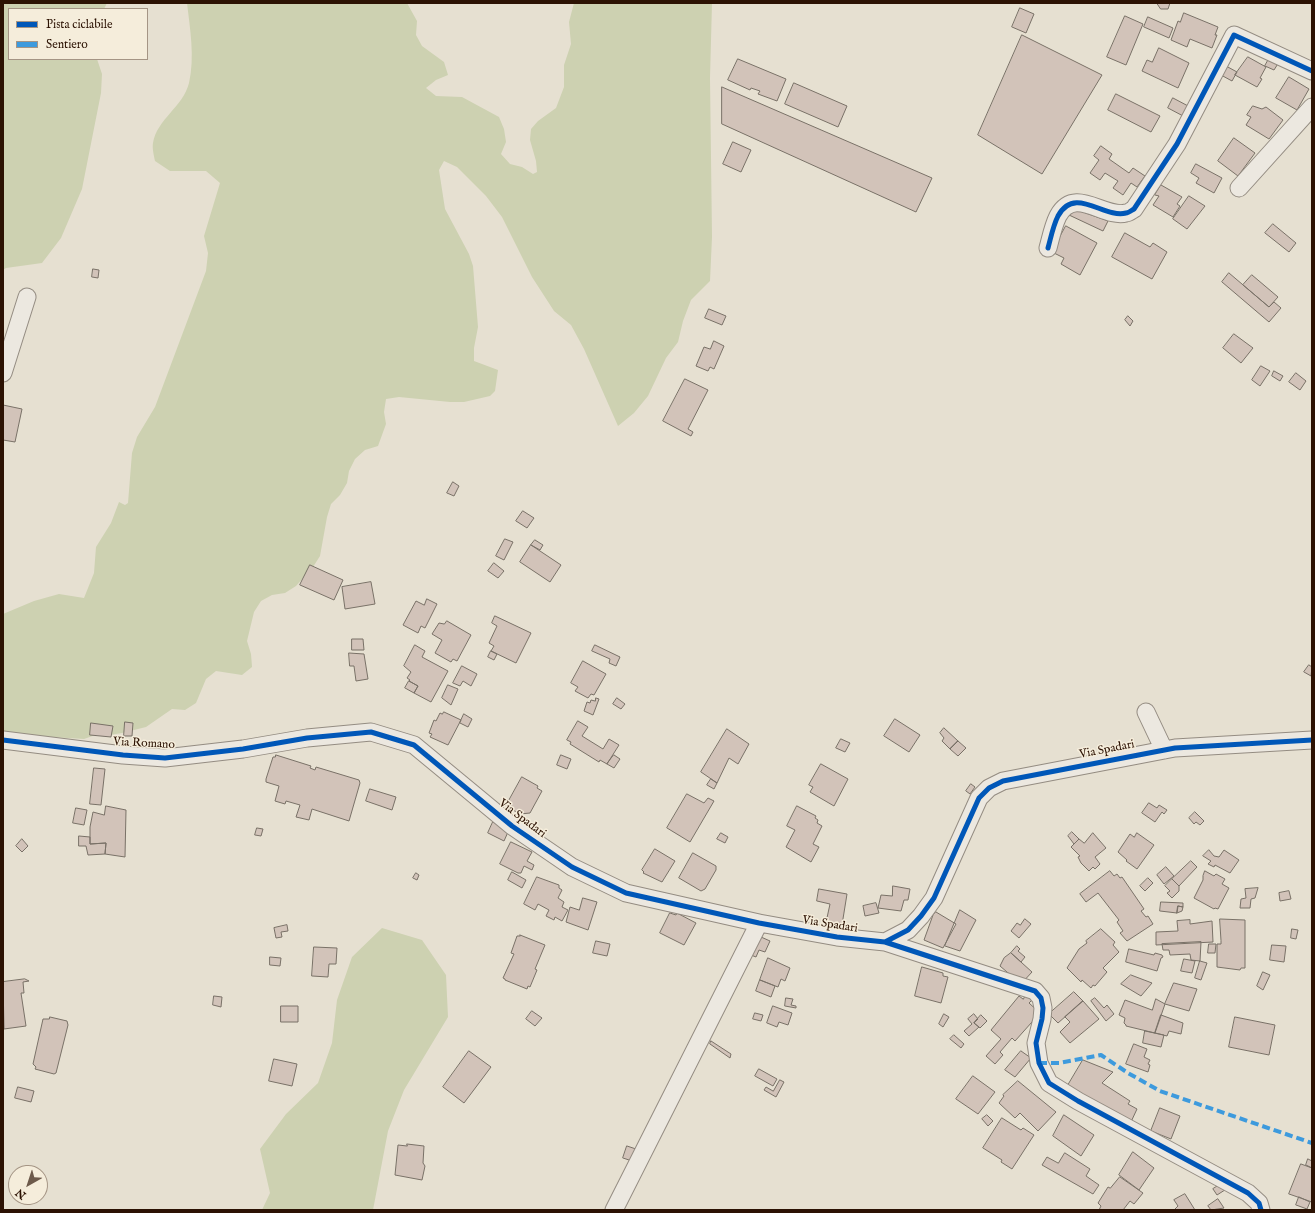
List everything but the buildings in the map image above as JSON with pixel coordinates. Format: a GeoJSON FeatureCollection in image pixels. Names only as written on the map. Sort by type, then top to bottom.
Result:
{"type":"FeatureCollection","features":[{"type":"Feature","properties":{"kind":"street"},"geometry":{"type":"LineString","coordinates":[[1048,248],[1059,214],[1065,206],[1073,202],[1085,203],[1107,211],[1125,214],[1134,209],[1176,144],[1234,35],[1312,71]]}},
{"type":"Feature","properties":{"kind":"street"},"geometry":{"type":"LineString","coordinates":[[1239,188],[1312,107]]}},
{"type":"Feature","properties":{"kind":"street"},"geometry":{"type":"LineString","coordinates":[[3,373],[27,296]]}},
{"type":"Feature","properties":{"kind":"street"},"geometry":{"type":"LineString","coordinates":[[1146,712],[1164,750]]}},
{"type":"Feature","properties":{"kind":"street","name":"Via Spadari"},"geometry":{"type":"LineString","coordinates":[[307,738],[371,732],[414,745],[512,826],[572,866],[604,884],[626,893],[759,923],[837,937],[885,942],[908,930],[921,916],[934,898],[979,798],[989,788],[1003,780],[1164,750],[1312,740]]}},
{"type":"Feature","properties":{"kind":"street","name":"Via Romano"},"geometry":{"type":"LineString","coordinates":[[3,740],[123,755],[165,758],[307,738]]}},
{"type":"Feature","properties":{"kind":"street"},"geometry":{"type":"LineString","coordinates":[[614,1210],[759,923]]}},
{"type":"Feature","properties":{"kind":"street"},"geometry":{"type":"LineString","coordinates":[[885,942],[1035,991],[1041,998],[1043,1008],[1036,1043],[1039,1063],[1049,1083],[1091,1108],[1248,1193],[1259,1203],[1261,1210]]}},
{"type":"Feature","properties":{"kind":"green space"},"geometry":{"type":"Polygon","coordinates":[[[3,3],[107,3],[104,8],[8,8],[8,60],[97,60],[102,74],[101,93],[82,189],[61,238],[42,263],[6,268],[3,270],[3,3]]]}},
{"type":"Feature","properties":{"kind":"green space"},"geometry":{"type":"Polygon","coordinates":[[[187,3],[407,3],[417,21],[416,35],[422,46],[444,62],[448,75],[436,80],[426,88],[436,96],[462,97],[499,117],[504,129],[506,142],[501,154],[510,164],[522,167],[533,174],[537,172],[536,161],[530,140],[531,129],[538,121],[556,108],[564,87],[564,65],[571,44],[569,22],[574,3],[712,3],[710,78],[712,237],[710,281],[691,300],[683,321],[678,342],[666,358],[648,396],[634,413],[618,426],[584,349],[571,325],[554,311],[532,277],[502,217],[486,196],[457,167],[444,161],[439,170],[445,209],[469,254],[473,266],[478,327],[474,348],[474,361],[498,370],[495,391],[490,396],[464,402],[399,397],[386,399],[384,412],[386,424],[378,446],[365,450],[355,459],[349,471],[347,483],[340,495],[331,504],[327,517],[320,556],[313,567],[296,586],[285,593],[272,595],[261,601],[254,612],[247,641],[251,654],[252,667],[242,675],[216,671],[206,679],[196,703],[185,710],[172,709],[146,727],[122,733],[110,735],[101,733],[84,739],[3,734],[3,614],[34,601],[59,594],[84,598],[94,573],[96,547],[111,523],[119,502],[125,505],[128,503],[132,453],[137,437],[155,407],[206,271],[208,253],[204,236],[220,183],[206,171],[170,171],[155,161],[153,147],[155,135],[159,127],[181,99],[189,83],[192,53],[187,3]]]}},
{"type":"Feature","properties":{"kind":"green space"},"geometry":{"type":"Polygon","coordinates":[[[382,928],[422,940],[446,975],[448,1017],[404,1090],[388,1131],[373,1210],[262,1210],[270,1193],[260,1149],[286,1114],[318,1083],[332,1043],[337,1000],[352,957],[382,928]]]}},
{"type":"Feature","properties":{"kind":"marked path"},"geometry":{"type":"LineString","coordinates":[[1039,1063],[1059,1063],[1101,1055],[1128,1073],[1160,1091],[1312,1143]]}},
{"type":"Feature","properties":{"kind":"cycle path"},"geometry":{"type":"LineString","coordinates":[[1048,248],[1058,216],[1065,207],[1073,203],[1090,205],[1117,214],[1127,213],[1134,209],[1177,144],[1234,35],[1312,71]]}},
{"type":"Feature","properties":{"kind":"cycle path"},"geometry":{"type":"LineString","coordinates":[[3,740],[123,755],[165,758],[243,749],[307,738],[371,732],[414,745],[512,826],[572,867],[626,893],[759,923],[837,937],[885,942],[908,930],[921,916],[934,898],[979,798],[989,788],[1003,781],[1175,748],[1312,740]]}},
{"type":"Feature","properties":{"kind":"cycle path"},"geometry":{"type":"LineString","coordinates":[[885,942],[1035,991],[1041,998],[1043,1008],[1036,1043],[1039,1063],[1049,1083],[1078,1101],[1248,1193],[1259,1203],[1261,1210]]}}]}
